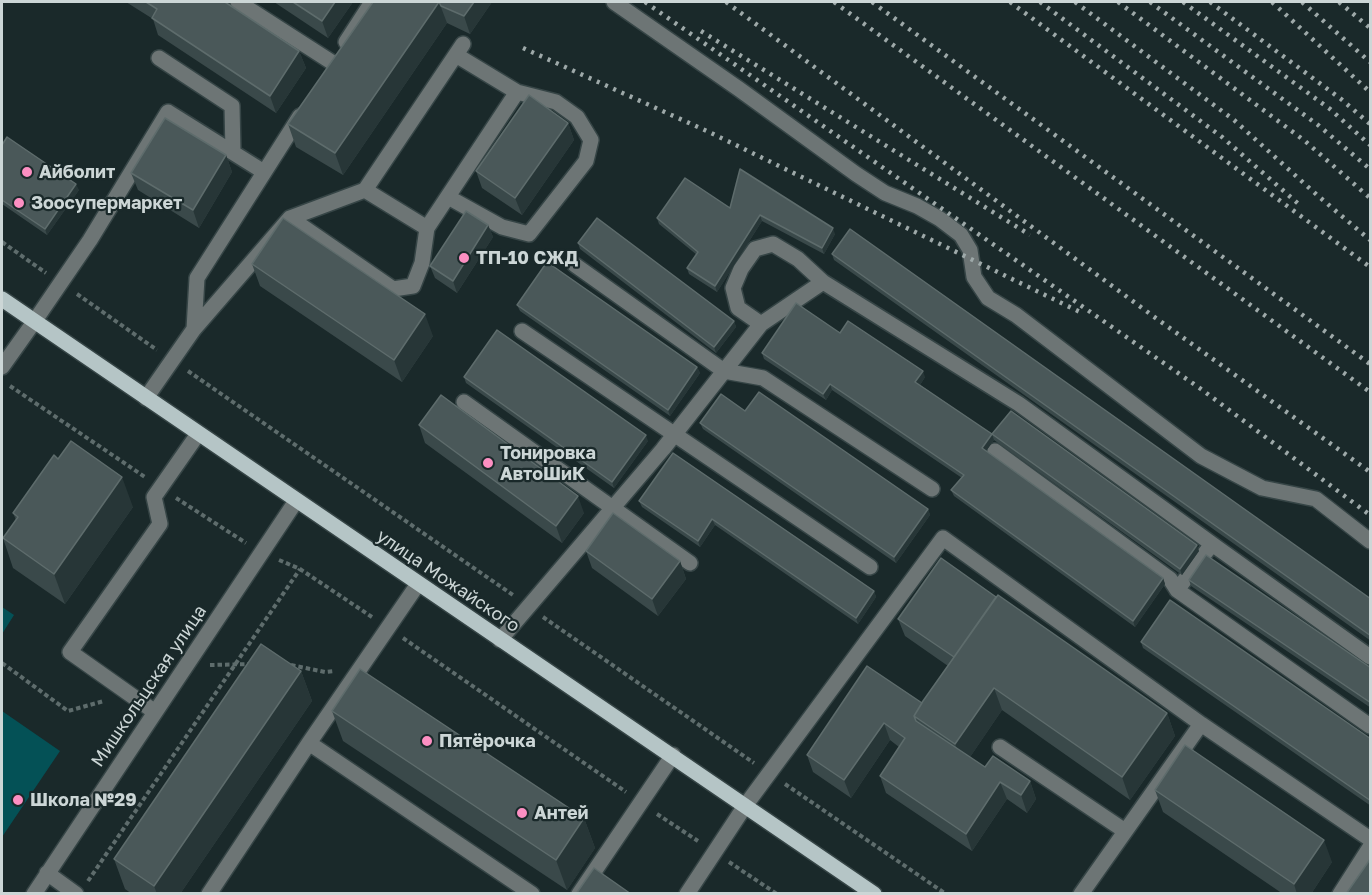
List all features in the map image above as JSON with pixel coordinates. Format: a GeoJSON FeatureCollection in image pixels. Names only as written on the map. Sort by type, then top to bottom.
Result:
{"type":"FeatureCollection","features":[{"type":"Feature","properties":{"kind":"main road","name":"улица Можайского"},"geometry":{"type":"LineString","coordinates":[[2,299],[874,894]]}},
{"type":"Feature","properties":{"kind":"street"},"geometry":{"type":"LineString","coordinates":[[238,2],[330,68],[372,2]]}},
{"type":"Feature","properties":{"kind":"street"},"geometry":{"type":"LineString","coordinates":[[614,2],[856,174],[885,193],[917,206],[940,219],[961,235],[970,250],[974,277],[988,298],[1016,315],[1201,456],[1262,488],[1316,499],[1371,541]]}},
{"type":"Feature","properties":{"kind":"street"},"geometry":{"type":"LineString","coordinates":[[146,398],[194,329],[290,218],[364,190],[459,49],[517,92],[556,102],[577,117],[591,140],[586,161],[529,234],[502,227],[448,197]]}},
{"type":"Feature","properties":{"kind":"street"},"geometry":{"type":"LineString","coordinates":[[159,58],[232,106],[233,152]]}},
{"type":"Feature","properties":{"kind":"street"},"geometry":{"type":"LineString","coordinates":[[290,218],[393,289],[413,286],[422,263],[427,228],[517,92]]}},
{"type":"Feature","properties":{"kind":"street"},"geometry":{"type":"LineString","coordinates":[[194,329],[198,278],[308,102]]}},
{"type":"Feature","properties":{"kind":"street"},"geometry":{"type":"LineString","coordinates":[[2,367],[90,240],[168,112],[264,172]]}},
{"type":"Feature","properties":{"kind":"street"},"geometry":{"type":"LineString","coordinates":[[364,190],[427,228]]}},
{"type":"Feature","properties":{"kind":"street"},"geometry":{"type":"LineString","coordinates":[[761,324],[738,308],[733,288],[741,269],[755,249],[773,244],[798,259],[823,282],[1019,404],[1371,657]]}},
{"type":"Feature","properties":{"kind":"street"},"geometry":{"type":"LineString","coordinates":[[575,265],[724,371],[763,378],[932,489]]}},
{"type":"Feature","properties":{"kind":"street"},"geometry":{"type":"LineString","coordinates":[[500,640],[675,435],[761,324],[823,282]]}},
{"type":"Feature","properties":{"kind":"street"},"geometry":{"type":"LineString","coordinates":[[522,331],[870,567]]}},
{"type":"Feature","properties":{"kind":"street"},"geometry":{"type":"LineString","coordinates":[[464,402],[690,563]]}},
{"type":"Feature","properties":{"kind":"street"},"geometry":{"type":"LineString","coordinates":[[155,712],[70,652],[160,524],[154,497],[198,434]]}},
{"type":"Feature","properties":{"kind":"street"},"geometry":{"type":"LineString","coordinates":[[995,451],[1170,579],[1177,590],[1371,726]]}},
{"type":"Feature","properties":{"kind":"street","name":"Мишкольцская улица"},"geometry":{"type":"LineString","coordinates":[[34,894],[296,501]]}},
{"type":"Feature","properties":{"kind":"street"},"geometry":{"type":"LineString","coordinates":[[687,894],[745,806],[943,538],[1201,724],[1371,839]]}},
{"type":"Feature","properties":{"kind":"street"},"geometry":{"type":"LineString","coordinates":[[1177,590],[1212,544]]}},
{"type":"Feature","properties":{"kind":"street"},"geometry":{"type":"LineString","coordinates":[[208,894],[418,584]]}},
{"type":"Feature","properties":{"kind":"street"},"geometry":{"type":"LineString","coordinates":[[1081,894],[1201,724]]}},
{"type":"Feature","properties":{"kind":"street"},"geometry":{"type":"LineString","coordinates":[[309,743],[532,894]]}},
{"type":"Feature","properties":{"kind":"street"},"geometry":{"type":"LineString","coordinates":[[1000,747],[1125,831]]}},
{"type":"Feature","properties":{"kind":"street"},"geometry":{"type":"LineString","coordinates":[[579,894],[673,755]]}},
{"type":"Feature","properties":{"kind":"street"},"geometry":{"type":"LineString","coordinates":[[1340,894],[1371,847]]}},
{"type":"Feature","properties":{"kind":"street"},"geometry":{"type":"LineString","coordinates":[[47,873],[81,889]]}},
{"type":"Feature","properties":{"kind":"path"},"geometry":{"type":"LineString","coordinates":[[2,242],[946,894]]}},
{"type":"Feature","properties":{"kind":"path"},"geometry":{"type":"LineString","coordinates":[[81,889],[300,569]]}},
{"type":"Feature","properties":{"kind":"shaded area"},"geometry":{"type":"Polygon","coordinates":[[[2,607],[14,615],[2,634],[2,607]]]}},
{"type":"Feature","properties":{"kind":"shaded area","name":"Школа №29"},"geometry":{"type":"Polygon","coordinates":[[[2,711],[60,751],[2,837],[2,711]]]}},
{"type":"Feature","properties":{"kind":"building"},"geometry":{"type":"Polygon","coordinates":[[[146,2],[225,2],[299,51],[270,96],[152,18],[157,9],[146,2]]]}},
{"type":"Feature","properties":{"kind":"building"},"geometry":{"type":"Polygon","coordinates":[[[293,2],[335,2],[322,21],[293,2]]]}},
{"type":"Feature","properties":{"kind":"building"},"geometry":{"type":"Polygon","coordinates":[[[373,2],[439,2],[335,153],[288,124],[373,2]]]}},
{"type":"Feature","properties":{"kind":"building"},"geometry":{"type":"Polygon","coordinates":[[[439,2],[474,2],[464,16],[441,6],[439,2]]]}},
{"type":"Feature","properties":{"kind":"building"},"geometry":{"type":"Polygon","coordinates":[[[529,95],[568,123],[515,198],[476,171],[529,95]]]}},
{"type":"Feature","properties":{"kind":"building"},"geometry":{"type":"Polygon","coordinates":[[[165,118],[226,155],[193,210],[131,173],[165,118]]]}},
{"type":"Feature","properties":{"kind":"building","name":"Айболит"},"geometry":{"type":"Polygon","coordinates":[[[7,137],[76,184],[45,229],[2,200],[2,145],[7,137]]]}},
{"type":"Feature","properties":{"kind":"building"},"geometry":{"type":"Polygon","coordinates":[[[740,169],[833,228],[822,248],[760,215],[715,286],[687,268],[698,252],[657,218],[685,178],[730,208],[740,169]]]}},
{"type":"Feature","properties":{"kind":"building"},"geometry":{"type":"Polygon","coordinates":[[[466,211],[488,225],[453,281],[430,266],[466,211]]]}},
{"type":"Feature","properties":{"kind":"building"},"geometry":{"type":"Polygon","coordinates":[[[283,218],[425,314],[394,360],[252,264],[283,218]]]}},
{"type":"Feature","properties":{"kind":"building"},"geometry":{"type":"Polygon","coordinates":[[[597,218],[734,321],[714,347],[578,243],[597,218]]]}},
{"type":"Feature","properties":{"kind":"building"},"geometry":{"type":"Polygon","coordinates":[[[850,229],[1371,599],[1371,636],[832,254],[850,229]]]}},
{"type":"Feature","properties":{"kind":"building"},"geometry":{"type":"Polygon","coordinates":[[[547,262],[697,367],[668,410],[517,305],[547,262]]]}},
{"type":"Feature","properties":{"kind":"building"},"geometry":{"type":"Polygon","coordinates":[[[796,303],[840,333],[848,321],[923,371],[915,382],[992,434],[982,448],[1163,578],[1133,621],[951,490],[964,475],[830,384],[823,394],[762,353],[796,303]]]}},
{"type":"Feature","properties":{"kind":"building"},"geometry":{"type":"Polygon","coordinates":[[[497,330],[646,435],[612,482],[464,377],[497,330]]]}},
{"type":"Feature","properties":{"kind":"building"},"geometry":{"type":"Polygon","coordinates":[[[759,392],[928,509],[894,557],[700,423],[721,394],[745,411],[759,392]]]}},
{"type":"Feature","properties":{"kind":"building"},"geometry":{"type":"Polygon","coordinates":[[[441,395],[578,496],[556,526],[419,425],[441,395]]]}},
{"type":"Feature","properties":{"kind":"building"},"geometry":{"type":"Polygon","coordinates":[[[1011,411],[1197,545],[1180,569],[992,434],[1011,411]]]}},
{"type":"Feature","properties":{"kind":"building"},"geometry":{"type":"Polygon","coordinates":[[[71,441],[122,477],[54,574],[3,538],[18,517],[13,513],[54,455],[58,459],[71,441]]]}},
{"type":"Feature","properties":{"kind":"building"},"geometry":{"type":"Polygon","coordinates":[[[673,453],[874,591],[856,618],[712,519],[698,541],[639,501],[673,453]]]}},
{"type":"Feature","properties":{"kind":"building"},"geometry":{"type":"Polygon","coordinates":[[[613,513],[680,561],[652,599],[586,551],[613,513]]]}},
{"type":"Feature","properties":{"kind":"building"},"geometry":{"type":"Polygon","coordinates":[[[1206,555],[1371,668],[1371,703],[1189,580],[1206,555]]]}},
{"type":"Feature","properties":{"kind":"building"},"geometry":{"type":"Polygon","coordinates":[[[941,558],[996,597],[954,657],[898,619],[941,558]]]}},
{"type":"Feature","properties":{"kind":"building"},"geometry":{"type":"Polygon","coordinates":[[[998,595],[1167,713],[1122,777],[994,688],[955,744],[914,716],[998,595]]]}},
{"type":"Feature","properties":{"kind":"building"},"geometry":{"type":"Polygon","coordinates":[[[1170,600],[1371,739],[1371,801],[1141,642],[1170,600]]]}},
{"type":"Feature","properties":{"kind":"building"},"geometry":{"type":"Polygon","coordinates":[[[261,644],[301,671],[154,886],[114,859],[261,644]]]}},
{"type":"Feature","properties":{"kind":"building"},"geometry":{"type":"Polygon","coordinates":[[[867,666],[922,703],[914,716],[916,721],[985,767],[993,756],[1030,781],[1021,795],[1000,782],[966,834],[880,776],[905,738],[884,723],[844,780],[807,755],[867,666]]]}},
{"type":"Feature","properties":{"kind":"building"},"geometry":{"type":"Polygon","coordinates":[[[360,669],[584,818],[556,860],[332,711],[360,669]]]}},
{"type":"Feature","properties":{"kind":"building"},"geometry":{"type":"Polygon","coordinates":[[[1185,745],[1324,840],[1294,884],[1155,790],[1185,745]]]}},
{"type":"Feature","properties":{"kind":"building"},"geometry":{"type":"Polygon","coordinates":[[[1371,858],[1371,894],[1346,894],[1371,858]]]}},
{"type":"Feature","properties":{"kind":"building"},"geometry":{"type":"Polygon","coordinates":[[[594,868],[631,894],[576,894],[594,868]]]}},
{"type":"Feature","properties":{"kind":"railway"},"geometry":{"type":"LineString","coordinates":[[645,2],[1201,389],[1370,515]]}},
{"type":"Feature","properties":{"kind":"railway"},"geometry":{"type":"LineString","coordinates":[[726,2],[1153,316],[1370,472]]}},
{"type":"Feature","properties":{"kind":"railway"},"geometry":{"type":"LineString","coordinates":[[834,2],[1370,392]]}},
{"type":"Feature","properties":{"kind":"railway"},"geometry":{"type":"LineString","coordinates":[[872,2],[1370,364]]}},
{"type":"Feature","properties":{"kind":"railway"},"geometry":{"type":"LineString","coordinates":[[1010,2],[1370,267]]}},
{"type":"Feature","properties":{"kind":"railway"},"geometry":{"type":"LineString","coordinates":[[1040,2],[1222,137],[1302,207]]}},
{"type":"Feature","properties":{"kind":"railway"},"geometry":{"type":"LineString","coordinates":[[1075,2],[1234,120],[1370,240]]}},
{"type":"Feature","properties":{"kind":"railway"},"geometry":{"type":"LineString","coordinates":[[1118,2],[1305,141],[1370,198]]}},
{"type":"Feature","properties":{"kind":"railway"},"geometry":{"type":"LineString","coordinates":[[1150,2],[1318,125],[1370,169]]}},
{"type":"Feature","properties":{"kind":"railway"},"geometry":{"type":"LineString","coordinates":[[1183,2],[1330,109],[1370,145]]}},
{"type":"Feature","properties":{"kind":"railway"},"geometry":{"type":"LineString","coordinates":[[1210,2],[1341,99],[1370,124]]}},
{"type":"Feature","properties":{"kind":"railway"},"geometry":{"type":"LineString","coordinates":[[1272,2],[1370,92]]}},
{"type":"Feature","properties":{"kind":"railway"},"geometry":{"type":"LineString","coordinates":[[1302,2],[1370,62]]}},
{"type":"Feature","properties":{"kind":"railway"},"geometry":{"type":"LineString","coordinates":[[1339,2],[1370,28]]}},
{"type":"Feature","properties":{"kind":"railway"},"geometry":{"type":"LineString","coordinates":[[701,31],[1030,235]]}},
{"type":"Feature","properties":{"kind":"railway"},"geometry":{"type":"LineString","coordinates":[[523,48],[709,132],[1080,312]]}},
{"type":"Feature","properties":{"kind":"place","name":"Айболит"},"geometry":{"type":"Point","coordinates":[27,172]}},
{"type":"Feature","properties":{"kind":"place","name":"Зоосупермаркет"},"geometry":{"type":"Point","coordinates":[19,203]}},
{"type":"Feature","properties":{"kind":"place","name":"ТП-10 СЖД"},"geometry":{"type":"Point","coordinates":[464,258]}},
{"type":"Feature","properties":{"kind":"place","name":"Тонировка АвтоШиК"},"geometry":{"type":"Point","coordinates":[488,463]}},
{"type":"Feature","properties":{"kind":"place","name":"Пятёрочка"},"geometry":{"type":"Point","coordinates":[427,741]}},
{"type":"Feature","properties":{"kind":"place","name":"Школа №29"},"geometry":{"type":"Point","coordinates":[18,800]}},
{"type":"Feature","properties":{"kind":"place","name":"Антей"},"geometry":{"type":"Point","coordinates":[522,813]}}]}
